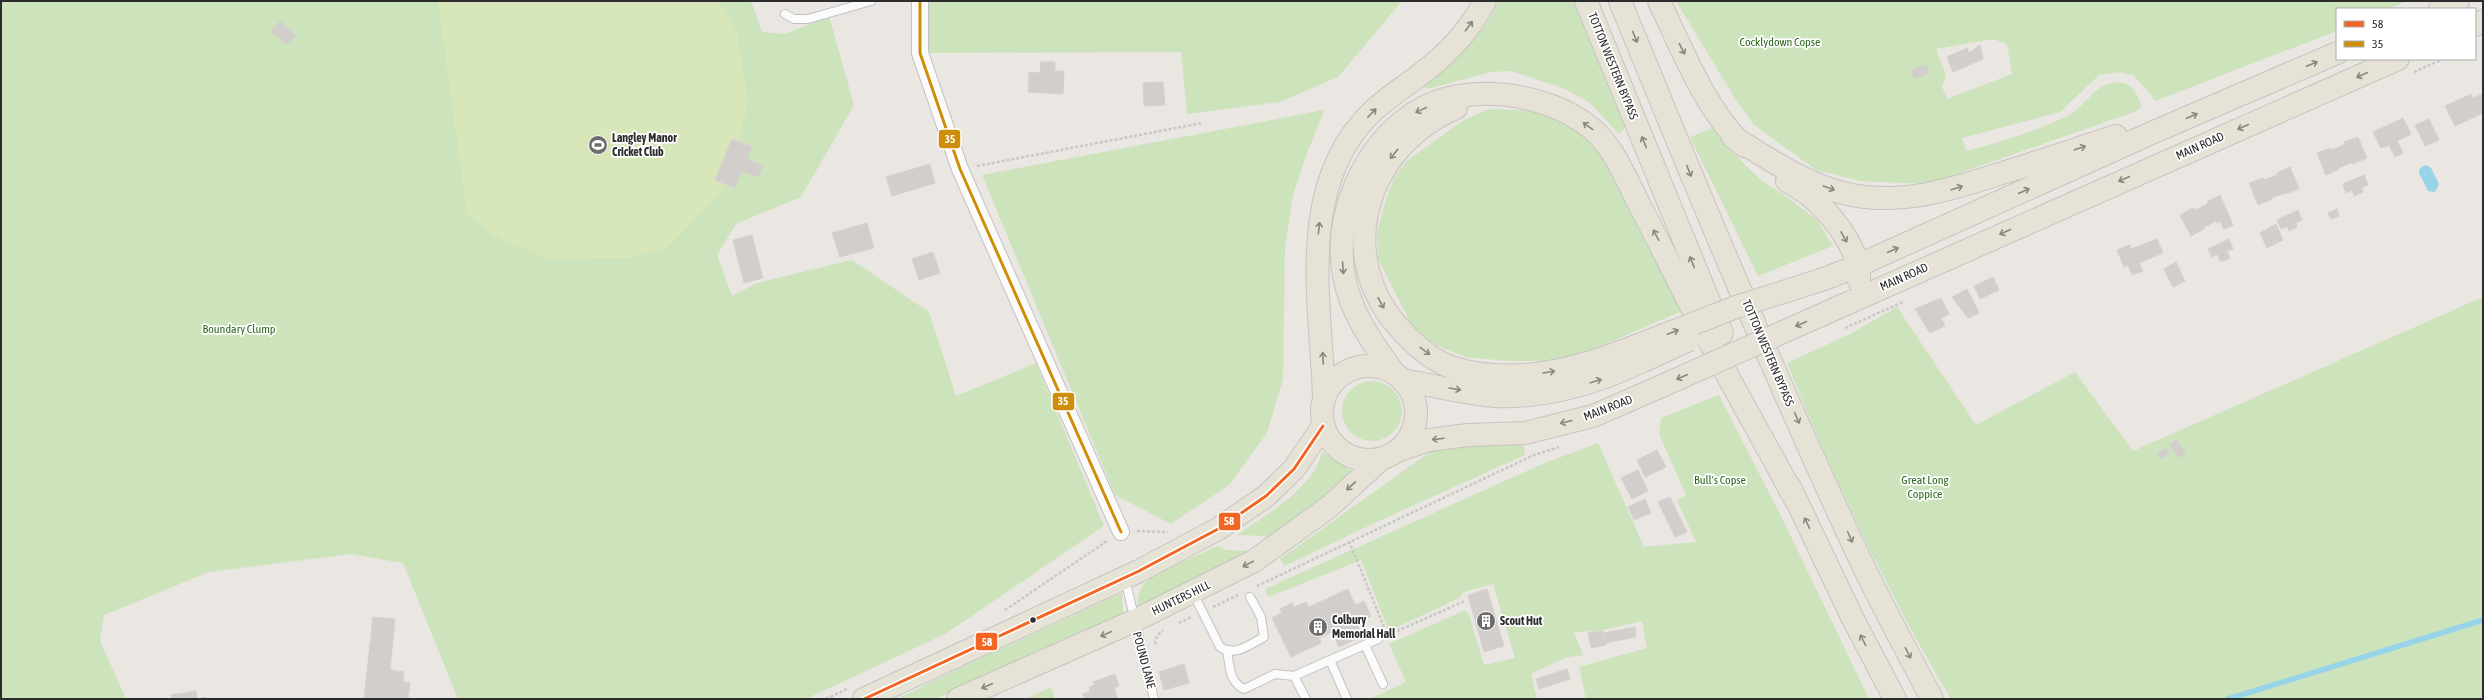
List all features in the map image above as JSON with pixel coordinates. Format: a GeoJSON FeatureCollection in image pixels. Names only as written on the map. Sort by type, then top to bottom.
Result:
{"type":"FeatureCollection","features":[{"type":"Feature","properties":{"kind":"main road"},"geometry":{"type":"LineString","coordinates":[[1485,1],[1460,38],[1443,56],[1373,110],[1354,134],[1342,153],[1330,180],[1322,207],[1318,237],[1324,397],[1321,411],[1323,426],[1329,439],[1338,450],[1351,458],[1365,461],[1389,455],[1408,441],[1414,429],[1416,416],[1413,396],[1359,318],[1350,300],[1344,276],[1342,240],[1345,219],[1358,179],[1372,153],[1383,139],[1416,112],[1438,102],[1467,95],[1499,95],[1536,99],[1554,106],[1592,128],[1604,142],[1620,166],[1692,308],[1795,499]]}},
{"type":"Feature","properties":{"kind":"main road","name":"TOTTON WESTERN BYPASS"},"geometry":{"type":"LineString","coordinates":[[1586,1],[1707,298],[1795,499],[1853,619],[1894,699]]}},
{"type":"Feature","properties":{"kind":"main road","name":"TOTTON WESTERN BYPASS"},"geometry":{"type":"LineString","coordinates":[[1620,1],[1690,174],[1814,458],[1859,557],[1932,699]]}},
{"type":"Feature","properties":{"kind":"main road"},"geometry":{"type":"LineString","coordinates":[[1659,1],[1706,96],[1734,137],[1760,161],[1814,199],[1844,237],[1857,266],[1859,288],[1846,303]]}},
{"type":"Feature","properties":{"kind":"main road"},"geometry":{"type":"LineString","coordinates":[[2442,8],[2458,1]]}},
{"type":"Feature","properties":{"kind":"main road"},"geometry":{"type":"LineString","coordinates":[[1324,397],[1331,385],[1341,375],[1353,368],[1367,366],[1380,367],[1398,376],[1495,396],[1517,395],[1571,388],[1610,377],[1640,354],[1857,266],[2156,131],[2336,53]]}},
{"type":"Feature","properties":{"kind":"main road","name":"MAIN ROAD"},"geometry":{"type":"LineString","coordinates":[[1389,455],[1429,440],[1468,435],[1526,432],[1593,416],[2396,60]]}},
{"type":"Feature","properties":{"kind":"main road"},"geometry":{"type":"LineString","coordinates":[[1499,95],[1464,105],[1436,119],[1413,134],[1387,163],[1375,185],[1368,208],[1365,232],[1365,253],[1369,274],[1381,304],[1413,343],[1452,367],[1474,372],[1535,374],[1562,370],[1609,357],[1640,354]]}},
{"type":"Feature","properties":{"kind":"main road"},"geometry":{"type":"LineString","coordinates":[[1734,137],[1778,165],[1814,182],[1846,194],[1879,199],[1942,193],[2130,131],[2156,131]]}},
{"type":"Feature","properties":{"kind":"main road"},"geometry":{"type":"LineString","coordinates":[[859,692],[1125,578],[1218,528],[1266,496],[1294,469],[1323,426]]}},
{"type":"Feature","properties":{"kind":"main road","name":"HUNTERS HILL"},"geometry":{"type":"LineString","coordinates":[[958,699],[1134,621],[1254,562],[1329,507],[1389,455]]}},
{"type":"Feature","properties":{"kind":"street"},"geometry":{"type":"LineString","coordinates":[[920,1],[920,53],[960,169],[1121,532]]}},
{"type":"Feature","properties":{"kind":"lane"},"geometry":{"type":"LineString","coordinates":[[785,14],[794,19],[808,19],[871,1]]}},
{"type":"Feature","properties":{"kind":"lane","name":"POUND LANE"},"geometry":{"type":"LineString","coordinates":[[1125,578],[1134,621],[1154,699]]}},
{"type":"Feature","properties":{"kind":"lane"},"geometry":{"type":"LineString","coordinates":[[1193,592],[1220,647],[1227,651],[1240,650],[1264,637],[1261,617],[1250,597]]}},
{"type":"Feature","properties":{"kind":"lane"},"geometry":{"type":"LineString","coordinates":[[1227,651],[1232,679],[1238,686],[1244,689],[1275,674],[1294,676],[1378,639]]}},
{"type":"Feature","properties":{"kind":"lane"},"geometry":{"type":"LineString","coordinates":[[1365,645],[1383,684]]}},
{"type":"Feature","properties":{"kind":"lane"},"geometry":{"type":"LineString","coordinates":[[1330,660],[1347,699]]}},
{"type":"Feature","properties":{"kind":"lane"},"geometry":{"type":"LineString","coordinates":[[1294,676],[1306,699]]}},
{"type":"Feature","properties":{"kind":"path"},"geometry":{"type":"LineString","coordinates":[[960,169],[1202,123]]}},
{"type":"Feature","properties":{"kind":"path"},"geometry":{"type":"LineString","coordinates":[[1275,577],[1534,455],[1561,446]]}},
{"type":"Feature","properties":{"kind":"path"},"geometry":{"type":"LineString","coordinates":[[999,613],[1121,532],[1170,532]]}},
{"type":"Feature","properties":{"kind":"path"},"geometry":{"type":"LineString","coordinates":[[1349,541],[1387,635]]}},
{"type":"Feature","properties":{"kind":"path"},"geometry":{"type":"LineString","coordinates":[[1378,639],[1465,601]]}},
{"type":"Feature","properties":{"kind":"path"},"geometry":{"type":"LineString","coordinates":[[826,699],[859,692]]}},
{"type":"Feature","properties":{"kind":"green space","name":"Boundary Clump"},"geometry":{"type":"Polygon","coordinates":[[[1,1],[751,1],[762,32],[785,34],[829,16],[854,105],[801,197],[736,224],[717,255],[732,296],[757,283],[852,260],[929,312],[956,396],[1036,363],[1104,526],[945,634],[806,699],[458,699],[403,563],[351,554],[209,572],[104,615],[100,641],[126,699],[1,699],[1,1]]]}},
{"type":"Feature","properties":{"kind":"green space","name":"Langley Manor Cricket Club"},"geometry":{"type":"Polygon","coordinates":[[[438,1],[719,1],[738,37],[748,104],[727,186],[667,248],[632,258],[549,259],[500,239],[467,214],[438,1]]]}},
{"type":"Feature","properties":{"kind":"green space"},"geometry":{"type":"Polygon","coordinates":[[[920,1],[1402,1],[1338,77],[1280,102],[1187,114],[1181,52],[920,53],[920,1]]]}},
{"type":"Feature","properties":{"kind":"green space"},"geometry":{"type":"Polygon","coordinates":[[[1498,1],[1578,1],[1627,125],[1619,134],[1590,103],[1565,89],[1511,71],[1491,72],[1427,89],[1420,83],[1476,36],[1493,14],[1498,1]]]}},
{"type":"Feature","properties":{"kind":"green space","name":"Cocklydown Copse"},"geometry":{"type":"Polygon","coordinates":[[[1676,1],[2407,1],[2390,8],[2336,8],[2336,31],[2155,101],[2149,92],[2133,75],[2119,72],[2099,75],[2060,112],[1962,138],[1966,151],[2018,136],[2067,116],[2079,108],[2100,88],[2113,83],[2124,83],[2129,85],[2138,96],[2141,107],[2134,112],[1940,180],[1924,184],[1861,181],[1816,170],[1753,124],[1733,95],[1676,1]],[[1993,39],[1936,49],[1946,75],[1942,87],[1947,99],[2012,74],[2007,44],[1993,39]]]}},
{"type":"Feature","properties":{"kind":"green space"},"geometry":{"type":"Polygon","coordinates":[[[1489,109],[1530,111],[1547,114],[1555,116],[1575,128],[1594,148],[1613,173],[1630,201],[1684,310],[1597,348],[1554,361],[1507,361],[1465,357],[1431,343],[1411,324],[1378,259],[1377,232],[1387,196],[1395,176],[1409,159],[1464,120],[1489,109]]]}},
{"type":"Feature","properties":{"kind":"green space"},"geometry":{"type":"Polygon","coordinates":[[[1324,110],[1293,195],[1285,246],[1283,379],[1267,433],[1229,485],[1171,524],[1115,495],[982,175],[1324,110]]]}},
{"type":"Feature","properties":{"kind":"green space"},"geometry":{"type":"Polygon","coordinates":[[[1712,128],[1733,153],[1763,182],[1783,194],[1817,220],[1833,246],[1758,276],[1690,137],[1712,128]]]}},
{"type":"Feature","properties":{"kind":"green space","name":"Great Long Coppice"},"geometry":{"type":"Polygon","coordinates":[[[2483,297],[2483,699],[1951,699],[1927,659],[1862,534],[1823,449],[1787,363],[1850,334],[1897,307],[1976,425],[2075,372],[2133,451],[2483,297]]]}},
{"type":"Feature","properties":{"kind":"green space"},"geometry":{"type":"Polygon","coordinates":[[[1366,381],[1378,381],[1394,389],[1400,399],[1402,411],[1400,423],[1394,433],[1378,441],[1366,441],[1350,433],[1342,417],[1342,405],[1350,389],[1366,381]]]}},
{"type":"Feature","properties":{"kind":"green space","name":"Bull's Copse"},"geometry":{"type":"Polygon","coordinates":[[[1719,395],[1782,518],[1869,699],[1586,699],[1579,667],[1647,648],[1642,621],[1598,631],[1574,632],[1583,655],[1565,658],[1531,674],[1537,699],[1370,699],[1406,682],[1389,644],[1465,610],[1469,615],[1484,665],[1515,658],[1493,584],[1464,592],[1459,598],[1389,631],[1361,560],[1268,597],[1265,589],[1540,465],[1598,443],[1644,547],[1696,542],[1677,501],[1686,495],[1659,434],[1661,418],[1719,395]]]}},
{"type":"Feature","properties":{"kind":"green space"},"geometry":{"type":"Polygon","coordinates":[[[1523,443],[1525,455],[1284,566],[1280,559],[1430,452],[1457,445],[1523,443]]]}},
{"type":"Feature","properties":{"kind":"green space"},"geometry":{"type":"Polygon","coordinates":[[[1322,452],[1356,474],[1269,541],[1264,536],[1237,535],[1274,510],[1299,489],[1309,478],[1317,465],[1322,452]]]}},
{"type":"Feature","properties":{"kind":"green space"},"geometry":{"type":"Polygon","coordinates":[[[1218,546],[1227,550],[1252,551],[1138,608],[1139,593],[1148,580],[1171,567],[1218,546]]]}},
{"type":"Feature","properties":{"kind":"green space"},"geometry":{"type":"Polygon","coordinates":[[[1122,593],[1123,617],[935,699],[897,699],[963,666],[1122,593]]]}},
{"type":"Feature","properties":{"kind":"green space"},"geometry":{"type":"Polygon","coordinates":[[[1051,687],[1055,699],[1026,699],[1051,687]]]}},
{"type":"Feature","properties":{"kind":"water"},"geometry":{"type":"Polygon","coordinates":[[[2426,165],[2431,168],[2439,184],[2435,192],[2428,191],[2419,173],[2420,168],[2426,165]]]}},
{"type":"Feature","properties":{"kind":"building"},"geometry":{"type":"Polygon","coordinates":[[[280,21],[296,35],[287,45],[271,31],[280,21]]]}},
{"type":"Feature","properties":{"kind":"building"},"geometry":{"type":"Polygon","coordinates":[[[1980,45],[1983,59],[1953,72],[1947,57],[1967,48],[1969,53],[1980,45]]]}},
{"type":"Feature","properties":{"kind":"building"},"geometry":{"type":"Polygon","coordinates":[[[1041,62],[1055,62],[1055,71],[1064,71],[1063,94],[1028,92],[1029,72],[1040,73],[1041,62]]]}},
{"type":"Feature","properties":{"kind":"building"},"geometry":{"type":"Polygon","coordinates":[[[1927,65],[1929,73],[1914,79],[1911,70],[1927,65]]]}},
{"type":"Feature","properties":{"kind":"building"},"geometry":{"type":"Polygon","coordinates":[[[1163,82],[1165,105],[1144,106],[1143,83],[1163,82]]]}},
{"type":"Feature","properties":{"kind":"building"},"geometry":{"type":"Polygon","coordinates":[[[2471,94],[2473,98],[2483,94],[2483,113],[2455,126],[2445,106],[2471,94]]]}},
{"type":"Feature","properties":{"kind":"building"},"geometry":{"type":"Polygon","coordinates":[[[2403,118],[2411,134],[2397,141],[2403,153],[2395,157],[2389,145],[2381,148],[2373,132],[2403,118]]]}},
{"type":"Feature","properties":{"kind":"building"},"geometry":{"type":"Polygon","coordinates":[[[2429,119],[2439,140],[2425,146],[2415,125],[2429,119]]]}},
{"type":"Feature","properties":{"kind":"building"},"geometry":{"type":"Polygon","coordinates":[[[2358,137],[2367,158],[2353,164],[2344,142],[2358,137]]]}},
{"type":"Feature","properties":{"kind":"building"},"geometry":{"type":"Polygon","coordinates":[[[732,139],[752,147],[747,159],[763,166],[758,177],[742,171],[735,188],[715,180],[732,139]]]}},
{"type":"Feature","properties":{"kind":"building"},"geometry":{"type":"Polygon","coordinates":[[[2345,144],[2353,162],[2339,168],[2332,150],[2345,144]]]}},
{"type":"Feature","properties":{"kind":"building"},"geometry":{"type":"Polygon","coordinates":[[[2331,148],[2339,169],[2326,175],[2317,153],[2331,148]]]}},
{"type":"Feature","properties":{"kind":"building"},"geometry":{"type":"Polygon","coordinates":[[[930,164],[935,183],[892,196],[886,177],[930,164]]]}},
{"type":"Feature","properties":{"kind":"building"},"geometry":{"type":"Polygon","coordinates":[[[2290,167],[2299,189],[2285,194],[2277,173],[2290,167]]]}},
{"type":"Feature","properties":{"kind":"building"},"geometry":{"type":"Polygon","coordinates":[[[2277,175],[2285,193],[2271,198],[2264,180],[2277,175]]]}},
{"type":"Feature","properties":{"kind":"building"},"geometry":{"type":"Polygon","coordinates":[[[2364,175],[2368,185],[2361,188],[2363,192],[2354,196],[2352,190],[2346,193],[2343,184],[2364,175]]]}},
{"type":"Feature","properties":{"kind":"building"},"geometry":{"type":"Polygon","coordinates":[[[2263,178],[2272,199],[2258,205],[2249,183],[2263,178]]]}},
{"type":"Feature","properties":{"kind":"building"},"geometry":{"type":"Polygon","coordinates":[[[2220,195],[2233,225],[2224,229],[2220,221],[2217,223],[2207,202],[2220,195]]]}},
{"type":"Feature","properties":{"kind":"building"},"geometry":{"type":"Polygon","coordinates":[[[2208,204],[2216,221],[2203,228],[2194,210],[2208,204]]]}},
{"type":"Feature","properties":{"kind":"building"},"geometry":{"type":"Polygon","coordinates":[[[2193,208],[2204,229],[2191,236],[2180,215],[2193,208]]]}},
{"type":"Feature","properties":{"kind":"building"},"geometry":{"type":"Polygon","coordinates":[[[2337,209],[2339,216],[2331,219],[2328,213],[2337,209]]]}},
{"type":"Feature","properties":{"kind":"building"},"geometry":{"type":"Polygon","coordinates":[[[2298,210],[2302,220],[2296,223],[2297,227],[2289,231],[2287,226],[2281,229],[2277,220],[2298,210]]]}},
{"type":"Feature","properties":{"kind":"building"},"geometry":{"type":"Polygon","coordinates":[[[867,223],[874,248],[840,257],[832,233],[867,223]]]}},
{"type":"Feature","properties":{"kind":"building"},"geometry":{"type":"Polygon","coordinates":[[[2276,224],[2283,240],[2267,248],[2260,233],[2276,224]]]}},
{"type":"Feature","properties":{"kind":"building"},"geometry":{"type":"Polygon","coordinates":[[[752,235],[763,278],[744,283],[733,240],[752,235]]]}},
{"type":"Feature","properties":{"kind":"building"},"geometry":{"type":"Polygon","coordinates":[[[2157,239],[2163,253],[2139,263],[2143,271],[2132,275],[2128,265],[2124,267],[2117,250],[2130,245],[2131,249],[2157,239]]]}},
{"type":"Feature","properties":{"kind":"building"},"geometry":{"type":"Polygon","coordinates":[[[2229,239],[2233,249],[2227,251],[2230,258],[2221,262],[2217,254],[2212,257],[2208,249],[2229,239]]]}},
{"type":"Feature","properties":{"kind":"building"},"geometry":{"type":"Polygon","coordinates":[[[933,252],[940,273],[919,280],[912,259],[933,252]]]}},
{"type":"Feature","properties":{"kind":"building"},"geometry":{"type":"Polygon","coordinates":[[[2176,262],[2185,281],[2173,287],[2164,269],[2176,262]]]}},
{"type":"Feature","properties":{"kind":"building"},"geometry":{"type":"Polygon","coordinates":[[[1993,277],[1999,290],[1980,299],[1974,286],[1993,277]]]}},
{"type":"Feature","properties":{"kind":"building"},"geometry":{"type":"Polygon","coordinates":[[[1967,289],[1979,313],[1968,318],[1952,297],[1967,289]]]}},
{"type":"Feature","properties":{"kind":"building"},"geometry":{"type":"Polygon","coordinates":[[[1941,298],[1949,314],[1941,318],[1945,326],[1930,333],[1915,309],[1941,298]]]}},
{"type":"Feature","properties":{"kind":"building"},"geometry":{"type":"Polygon","coordinates":[[[2176,440],[2186,453],[2179,458],[2170,445],[2176,440]]]}},
{"type":"Feature","properties":{"kind":"building"},"geometry":{"type":"Polygon","coordinates":[[[2166,448],[2169,454],[2160,459],[2157,453],[2166,448]]]}},
{"type":"Feature","properties":{"kind":"building"},"geometry":{"type":"Polygon","coordinates":[[[1657,450],[1666,467],[1645,477],[1637,460],[1657,450]]]}},
{"type":"Feature","properties":{"kind":"building"},"geometry":{"type":"Polygon","coordinates":[[[1638,470],[1648,491],[1632,499],[1621,478],[1638,470]]]}},
{"type":"Feature","properties":{"kind":"building"},"geometry":{"type":"Polygon","coordinates":[[[1670,497],[1687,532],[1675,537],[1658,502],[1670,497]]]}},
{"type":"Feature","properties":{"kind":"building"},"geometry":{"type":"Polygon","coordinates":[[[1645,499],[1651,513],[1634,520],[1628,507],[1645,499]]]}},
{"type":"Feature","properties":{"kind":"building","name":"Colbury Memorial Hall"},"geometry":{"type":"Polygon","coordinates":[[[1348,589],[1355,605],[1364,601],[1371,616],[1356,623],[1363,636],[1339,647],[1332,632],[1319,638],[1321,643],[1291,657],[1272,618],[1282,613],[1280,609],[1292,603],[1294,607],[1306,602],[1309,607],[1348,589]]]}},
{"type":"Feature","properties":{"kind":"building","name":"Scout Hut"},"geometry":{"type":"Polygon","coordinates":[[[1487,589],[1504,646],[1484,652],[1468,595],[1487,589]]]}},
{"type":"Feature","properties":{"kind":"building"},"geometry":{"type":"Polygon","coordinates":[[[373,617],[395,619],[390,670],[404,672],[403,682],[410,683],[408,699],[364,699],[373,617]]]}},
{"type":"Feature","properties":{"kind":"building"},"geometry":{"type":"Polygon","coordinates":[[[1635,627],[1636,637],[1605,643],[1604,633],[1635,627]]]}},
{"type":"Feature","properties":{"kind":"building"},"geometry":{"type":"Polygon","coordinates":[[[1603,631],[1606,645],[1591,648],[1588,633],[1603,631]]]}},
{"type":"Feature","properties":{"kind":"building"},"geometry":{"type":"Polygon","coordinates":[[[1184,664],[1189,683],[1164,690],[1159,672],[1184,664]]]}},
{"type":"Feature","properties":{"kind":"building"},"geometry":{"type":"Polygon","coordinates":[[[1567,669],[1570,679],[1539,689],[1536,679],[1567,669]]]}},
{"type":"Feature","properties":{"kind":"building"},"geometry":{"type":"Polygon","coordinates":[[[1115,674],[1119,686],[1114,688],[1118,699],[1085,699],[1083,694],[1090,692],[1089,687],[1095,685],[1093,682],[1115,674]]]}},
{"type":"Feature","properties":{"kind":"building"},"geometry":{"type":"Polygon","coordinates":[[[196,691],[197,699],[172,699],[171,695],[196,691]]]}},
{"type":"Feature","properties":{"kind":"waterway"},"geometry":{"type":"LineString","coordinates":[[2228,699],[2483,620]]}},
{"type":"Feature","properties":{"kind":"transit line","name":"35"},"geometry":{"type":"LineString","coordinates":[[920,1],[920,53],[960,169],[1121,532]]}},
{"type":"Feature","properties":{"kind":"transit line","name":"58"},"geometry":{"type":"LineString","coordinates":[[864,699],[1139,571],[1218,529],[1266,496],[1294,469],[1323,426]]}},
{"type":"Feature","properties":{"kind":"place","name":"Langley Manor Cricket Club"},"geometry":{"type":"Point","coordinates":[598,145]}},
{"type":"Feature","properties":{"kind":"place","name":"Scout Hut"},"geometry":{"type":"Point","coordinates":[1486,621]}},
{"type":"Feature","properties":{"kind":"place","name":"Colbury Memorial Hall"},"geometry":{"type":"Point","coordinates":[1318,627]}}]}
